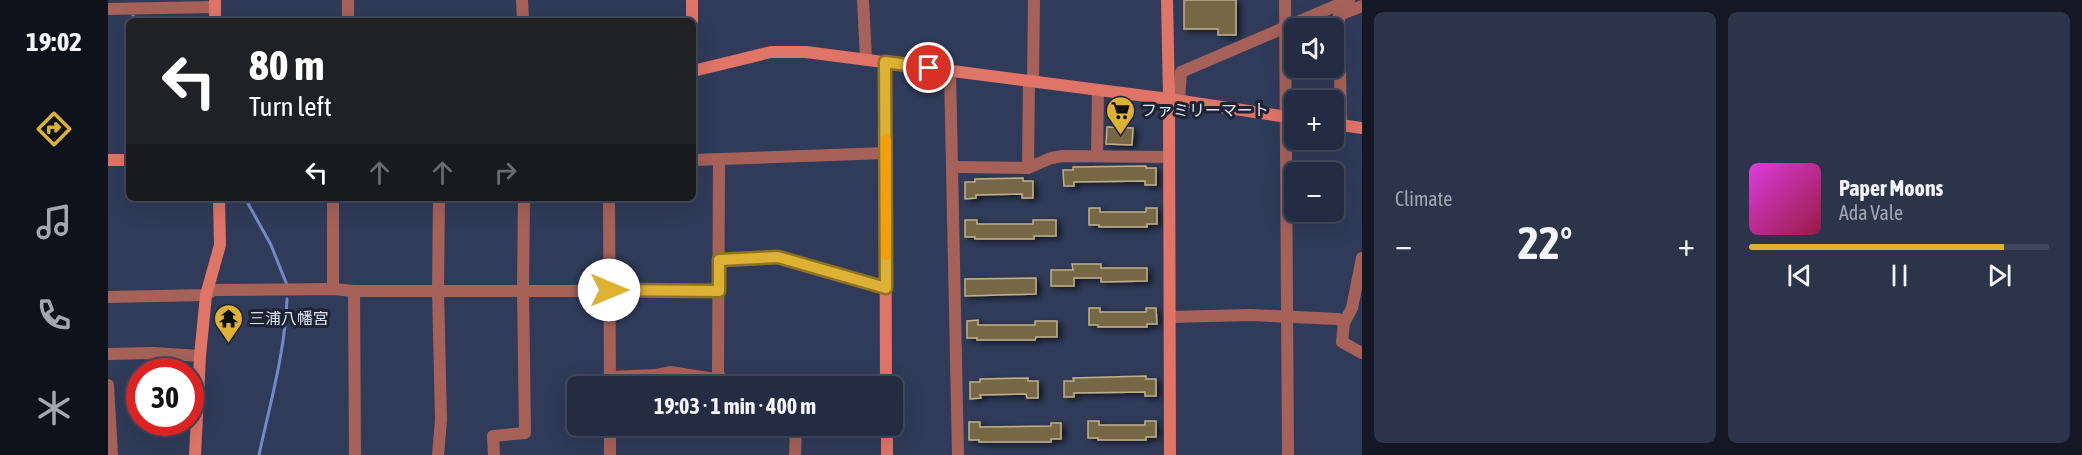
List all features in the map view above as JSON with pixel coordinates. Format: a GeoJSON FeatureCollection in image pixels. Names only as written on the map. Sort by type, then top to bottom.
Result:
{"type":"FeatureCollection","features":[{"type":"Feature","properties":{"kind":"street"},"geometry":{"type":"LineString","coordinates":[[348,0],[348,18]]}},
{"type":"Feature","properties":{"kind":"street"},"geometry":{"type":"LineString","coordinates":[[522,0],[523,18]]}},
{"type":"Feature","properties":{"kind":"street"},"geometry":{"type":"LineString","coordinates":[[692,0],[692,18]]}},
{"type":"Feature","properties":{"kind":"street"},"geometry":{"type":"LineString","coordinates":[[863,0],[866,59]]}},
{"type":"Feature","properties":{"kind":"street"},"geometry":{"type":"LineString","coordinates":[[1028,168],[1034,0]]}},
{"type":"Feature","properties":{"kind":"street"},"geometry":{"type":"LineString","coordinates":[[1167,0],[1174,100],[1169,157],[1170,455]]}},
{"type":"Feature","properties":{"kind":"street"},"geometry":{"type":"LineString","coordinates":[[1285,0],[1285,18]]}},
{"type":"Feature","properties":{"kind":"street"},"geometry":{"type":"LineString","coordinates":[[1306,18],[1349,0]]}},
{"type":"Feature","properties":{"kind":"street"},"geometry":{"type":"LineString","coordinates":[[108,9],[215,4]]}},
{"type":"Feature","properties":{"kind":"street"},"geometry":{"type":"LineString","coordinates":[[1338,90],[1340,15],[1362,6]]}},
{"type":"Feature","properties":{"kind":"street"},"geometry":{"type":"LineString","coordinates":[[1174,100],[1181,72],[1284,27]]}},
{"type":"Feature","properties":{"kind":"street"},"geometry":{"type":"LineString","coordinates":[[696,70],[771,52],[806,52],[1284,116]]}},
{"type":"Feature","properties":{"kind":"street"},"geometry":{"type":"LineString","coordinates":[[885,62],[886,376]]}},
{"type":"Feature","properties":{"kind":"street"},"geometry":{"type":"LineString","coordinates":[[950,71],[958,455]]}},
{"type":"Feature","properties":{"kind":"street"},"geometry":{"type":"LineString","coordinates":[[1097,156],[1098,90]]}},
{"type":"Feature","properties":{"kind":"street"},"geometry":{"type":"LineString","coordinates":[[1344,125],[1362,128]]}},
{"type":"Feature","properties":{"kind":"street"},"geometry":{"type":"LineString","coordinates":[[1288,455],[1286,317],[1290,150]]}},
{"type":"Feature","properties":{"kind":"street"},"geometry":{"type":"LineString","coordinates":[[696,160],[886,153]]}},
{"type":"Feature","properties":{"kind":"street"},"geometry":{"type":"LineString","coordinates":[[953,167],[1028,168],[1051,158],[1063,156],[1169,157]]}},
{"type":"Feature","properties":{"kind":"street"},"geometry":{"type":"LineString","coordinates":[[108,160],[126,160]]}},
{"type":"Feature","properties":{"kind":"street"},"geometry":{"type":"LineString","coordinates":[[719,160],[719,376]]}},
{"type":"Feature","properties":{"kind":"street"},"geometry":{"type":"LineString","coordinates":[[195,455],[200,356],[206,295],[220,244],[219,201]]}},
{"type":"Feature","properties":{"kind":"street"},"geometry":{"type":"LineString","coordinates":[[333,201],[333,289]]}},
{"type":"Feature","properties":{"kind":"street"},"geometry":{"type":"LineString","coordinates":[[438,455],[441,420],[439,201]]}},
{"type":"Feature","properties":{"kind":"street"},"geometry":{"type":"LineString","coordinates":[[494,455],[493,436],[525,433],[524,201]]}},
{"type":"Feature","properties":{"kind":"street"},"geometry":{"type":"LineString","coordinates":[[609,201],[610,376]]}},
{"type":"Feature","properties":{"kind":"street"},"geometry":{"type":"LineString","coordinates":[[719,260],[778,257],[886,288]]}},
{"type":"Feature","properties":{"kind":"street"},"geometry":{"type":"LineString","coordinates":[[1362,258],[1357,309],[1344,323],[1342,342],[1362,353]]}},
{"type":"Feature","properties":{"kind":"street"},"geometry":{"type":"LineString","coordinates":[[108,297],[206,295],[213,290],[719,291]]}},
{"type":"Feature","properties":{"kind":"street"},"geometry":{"type":"LineString","coordinates":[[354,291],[355,455]]}},
{"type":"Feature","properties":{"kind":"street"},"geometry":{"type":"LineString","coordinates":[[1170,317],[1251,315],[1338,319],[1344,323]]}},
{"type":"Feature","properties":{"kind":"street"},"geometry":{"type":"LineString","coordinates":[[108,354],[153,353],[200,356]]}},
{"type":"Feature","properties":{"kind":"street"},"geometry":{"type":"LineString","coordinates":[[649,376],[670,372],[689,376]]}},
{"type":"Feature","properties":{"kind":"street"},"geometry":{"type":"LineString","coordinates":[[108,385],[112,455]]}},
{"type":"Feature","properties":{"kind":"street"},"geometry":{"type":"LineString","coordinates":[[610,436],[610,455]]}},
{"type":"Feature","properties":{"kind":"street"},"geometry":{"type":"LineString","coordinates":[[795,455],[796,436]]}},
{"type":"Feature","properties":{"kind":"street"},"geometry":{"type":"LineString","coordinates":[[887,436],[887,455]]}},
{"type":"Feature","properties":{"kind":"building"},"geometry":{"type":"Polygon","coordinates":[[[1184,0],[1236,0],[1236,35],[1218,35],[1218,29],[1184,29],[1184,0]]]}},
{"type":"Feature","properties":{"kind":"building"},"geometry":{"type":"Polygon","coordinates":[[[1107,127],[1133,128],[1132,145],[1106,144],[1107,127]]]}},
{"type":"Feature","properties":{"kind":"building"},"geometry":{"type":"Polygon","coordinates":[[[1146,166],[1146,168],[1156,168],[1156,185],[1145,185],[1145,181],[1074,182],[1074,186],[1064,186],[1063,170],[1073,170],[1073,167],[1146,166]]]}},
{"type":"Feature","properties":{"kind":"building"},"geometry":{"type":"Polygon","coordinates":[[[1023,178],[1023,181],[1033,181],[1033,198],[1022,198],[1022,194],[976,195],[976,198],[965,199],[965,182],[975,182],[975,179],[1023,178]]]}},
{"type":"Feature","properties":{"kind":"building"},"geometry":{"type":"Polygon","coordinates":[[[1089,208],[1100,208],[1100,212],[1146,212],[1146,208],[1157,208],[1157,224],[1147,224],[1147,227],[1089,225],[1089,208]]]}},
{"type":"Feature","properties":{"kind":"building"},"geometry":{"type":"Polygon","coordinates":[[[965,220],[977,220],[977,224],[1033,224],[1033,220],[1056,220],[1056,236],[1034,236],[1034,239],[975,239],[975,237],[965,237],[965,220]]]}},
{"type":"Feature","properties":{"kind":"building"},"geometry":{"type":"Polygon","coordinates":[[[1072,264],[1101,264],[1101,268],[1147,268],[1147,281],[1101,282],[1101,278],[1074,278],[1074,286],[1051,286],[1051,270],[1073,270],[1072,264]]]}},
{"type":"Feature","properties":{"kind":"building"},"geometry":{"type":"Polygon","coordinates":[[[1036,278],[1036,294],[965,296],[965,279],[1036,278]]]}},
{"type":"Feature","properties":{"kind":"building"},"geometry":{"type":"Polygon","coordinates":[[[1089,308],[1100,308],[1100,312],[1146,312],[1146,308],[1156,308],[1157,324],[1147,324],[1147,327],[1089,325],[1089,308]]]}},
{"type":"Feature","properties":{"kind":"building"},"geometry":{"type":"Polygon","coordinates":[[[978,320],[978,325],[1035,325],[1035,321],[1057,321],[1057,337],[1036,337],[1035,340],[967,338],[967,321],[978,320]]]}},
{"type":"Feature","properties":{"kind":"building"},"geometry":{"type":"Polygon","coordinates":[[[1146,376],[1146,379],[1156,379],[1156,396],[1145,396],[1145,392],[1074,393],[1074,397],[1064,397],[1064,381],[1074,381],[1073,378],[1146,376]]]}},
{"type":"Feature","properties":{"kind":"building"},"geometry":{"type":"Polygon","coordinates":[[[1028,378],[1028,381],[1038,381],[1038,398],[1027,398],[1026,394],[980,395],[981,398],[970,399],[970,382],[980,382],[980,379],[1028,378]]]}},
{"type":"Feature","properties":{"kind":"building"},"geometry":{"type":"Polygon","coordinates":[[[1088,421],[1099,421],[1099,425],[1145,425],[1145,421],[1156,421],[1156,437],[1146,437],[1146,440],[1088,438],[1088,421]]]}},
{"type":"Feature","properties":{"kind":"building"},"geometry":{"type":"Polygon","coordinates":[[[969,422],[980,422],[980,427],[1051,426],[1051,423],[1061,423],[1061,439],[1051,439],[1051,442],[979,442],[979,440],[969,440],[969,422]]]}},
{"type":"Feature","properties":{"kind":"waterway"},"geometry":{"type":"LineString","coordinates":[[247,201],[271,245],[287,285]]}},
{"type":"Feature","properties":{"kind":"waterway"},"geometry":{"type":"LineString","coordinates":[[259,455],[280,358],[287,299]]}},
{"type":"Feature","properties":{"kind":"slow traffic"},"geometry":{"type":"LineString","coordinates":[[886,139],[886,255]]}},
{"type":"Feature","properties":{"kind":"place","name":"ファミリーマート"},"geometry":{"type":"Point","coordinates":[1120,136]}},
{"type":"Feature","properties":{"kind":"place","name":"三浦八幡宮"},"geometry":{"type":"Point","coordinates":[228,344]}},
{"type":"Feature","properties":{"kind":"route"},"geometry":{"type":"LineString","coordinates":[[609,290],[719,291],[719,260],[778,257],[886,288],[885,62],[929,68]]}}]}
